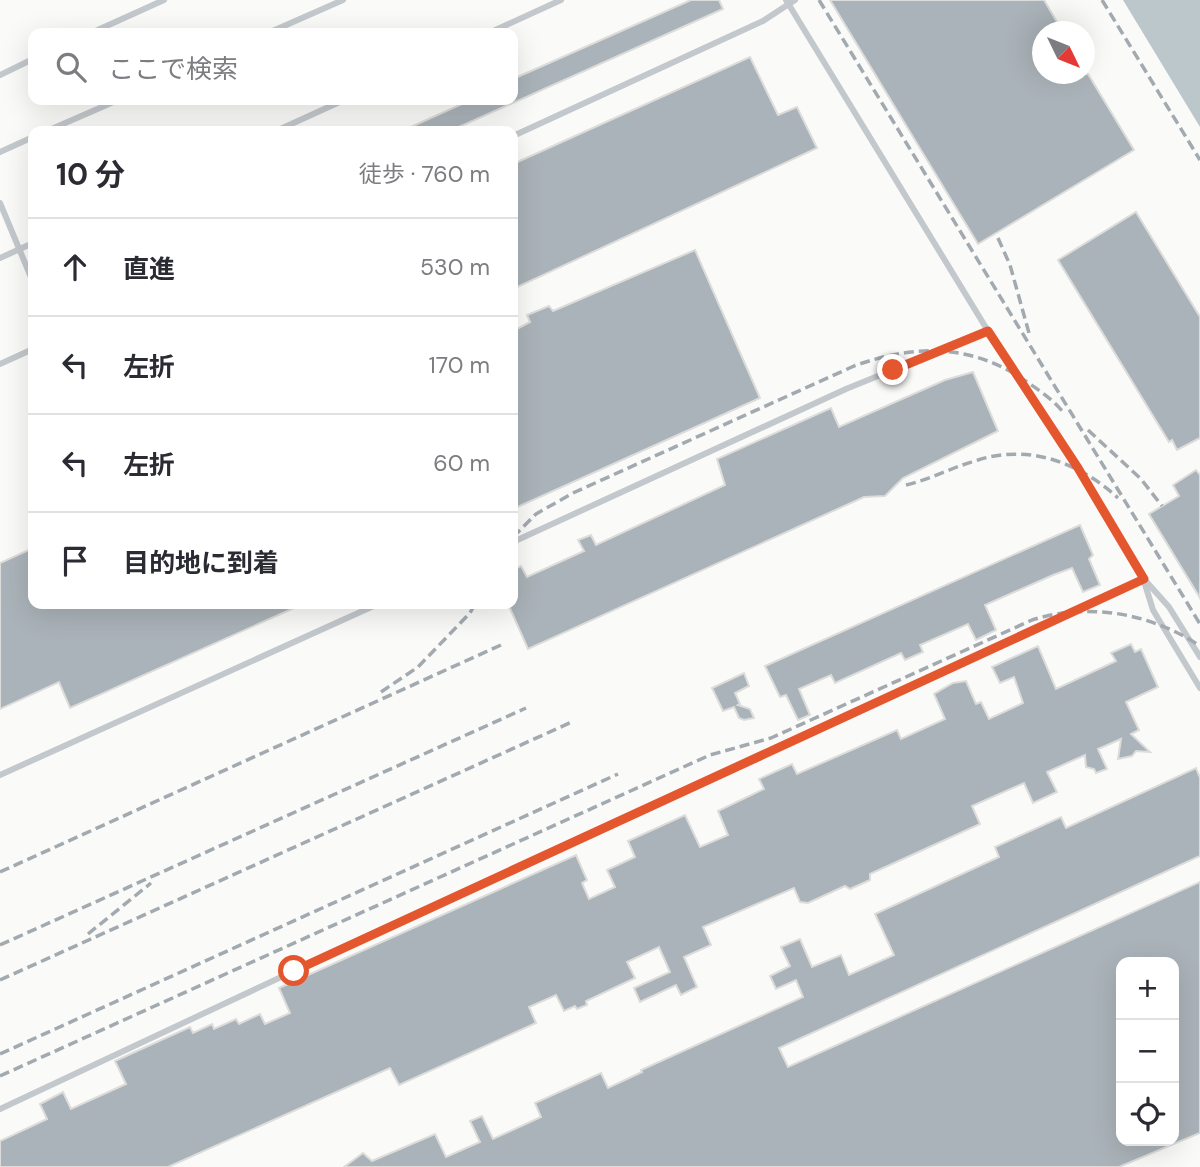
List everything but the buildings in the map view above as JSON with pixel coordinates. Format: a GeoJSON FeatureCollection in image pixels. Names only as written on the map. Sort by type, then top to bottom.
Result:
{"type":"FeatureCollection","features":[{"type":"Feature","properties":{"kind":"lane"},"geometry":{"type":"LineString","coordinates":[[102,28],[164,0]]}},
{"type":"Feature","properties":{"kind":"lane"},"geometry":{"type":"LineString","coordinates":[[280,28],[344,0]]}},
{"type":"Feature","properties":{"kind":"lane"},"geometry":{"type":"LineString","coordinates":[[500,28],[561,0]]}},
{"type":"Feature","properties":{"kind":"lane"},"geometry":{"type":"LineString","coordinates":[[518,134],[763,21],[787,2],[795,0]]}},
{"type":"Feature","properties":{"kind":"lane"},"geometry":{"type":"LineString","coordinates":[[787,2],[988,331],[1078,468],[1144,579],[1169,607],[1200,657]]}},
{"type":"Feature","properties":{"kind":"lane"},"geometry":{"type":"LineString","coordinates":[[0,75],[28,62]]}},
{"type":"Feature","properties":{"kind":"lane"},"geometry":{"type":"LineString","coordinates":[[58,126],[107,105]]}},
{"type":"Feature","properties":{"kind":"lane"},"geometry":{"type":"LineString","coordinates":[[287,126],[333,105]]}},
{"type":"Feature","properties":{"kind":"lane"},"geometry":{"type":"LineString","coordinates":[[0,152],[28,139]]}},
{"type":"Feature","properties":{"kind":"lane"},"geometry":{"type":"LineString","coordinates":[[0,203],[28,271]]}},
{"type":"Feature","properties":{"kind":"lane"},"geometry":{"type":"LineString","coordinates":[[0,258],[28,246]]}},
{"type":"Feature","properties":{"kind":"lane"},"geometry":{"type":"LineString","coordinates":[[518,540],[846,389],[988,331]]}},
{"type":"Feature","properties":{"kind":"lane"},"geometry":{"type":"LineString","coordinates":[[0,364],[28,351]]}},
{"type":"Feature","properties":{"kind":"lane"},"geometry":{"type":"LineString","coordinates":[[1144,579],[1153,610],[1200,688]]}},
{"type":"Feature","properties":{"kind":"lane"},"geometry":{"type":"LineString","coordinates":[[0,1109],[1144,579]]}},
{"type":"Feature","properties":{"kind":"lane"},"geometry":{"type":"LineString","coordinates":[[0,775],[367,609]]}},
{"type":"Feature","properties":{"kind":"shaded area"},"geometry":{"type":"Polygon","coordinates":[[[1123,0],[1200,0],[1200,127],[1123,0]]]}},
{"type":"Feature","properties":{"kind":"railway"},"geometry":{"type":"LineString","coordinates":[[819,0],[1200,624]]}},
{"type":"Feature","properties":{"kind":"railway"},"geometry":{"type":"LineString","coordinates":[[1102,0],[1200,160]]}},
{"type":"Feature","properties":{"kind":"railway"},"geometry":{"type":"LineString","coordinates":[[998,238],[1010,265],[1029,333]]}},
{"type":"Feature","properties":{"kind":"railway"},"geometry":{"type":"LineString","coordinates":[[518,532],[536,514],[573,493],[854,366],[900,353],[945,351],[988,361],[1043,393],[1063,412]]}},
{"type":"Feature","properties":{"kind":"railway"},"geometry":{"type":"LineString","coordinates":[[1088,430],[1141,479],[1162,506]]}},
{"type":"Feature","properties":{"kind":"railway"},"geometry":{"type":"LineString","coordinates":[[906,485],[978,460],[1016,454],[1053,460],[1070,466],[1103,485],[1118,498]]}},
{"type":"Feature","properties":{"kind":"railway"},"geometry":{"type":"LineString","coordinates":[[381,692],[418,667],[472,609]]}},
{"type":"Feature","properties":{"kind":"railway"},"geometry":{"type":"LineString","coordinates":[[0,1076],[710,755],[771,738],[1032,620],[1075,612],[1119,614],[1161,625],[1200,646]]}},
{"type":"Feature","properties":{"kind":"railway"},"geometry":{"type":"LineString","coordinates":[[0,872],[501,645]]}},
{"type":"Feature","properties":{"kind":"railway"},"geometry":{"type":"LineString","coordinates":[[0,945],[526,708]]}},
{"type":"Feature","properties":{"kind":"railway"},"geometry":{"type":"LineString","coordinates":[[0,980],[574,721]]}},
{"type":"Feature","properties":{"kind":"railway"},"geometry":{"type":"LineString","coordinates":[[0,1054],[618,774]]}},
{"type":"Feature","properties":{"kind":"railway"},"geometry":{"type":"LineString","coordinates":[[88,934],[151,883]]}},
{"type":"Feature","properties":{"kind":"route"},"geometry":{"type":"LineString","coordinates":[[294,971],[1144,579],[1078,468],[988,331],[893,370]]}}]}
